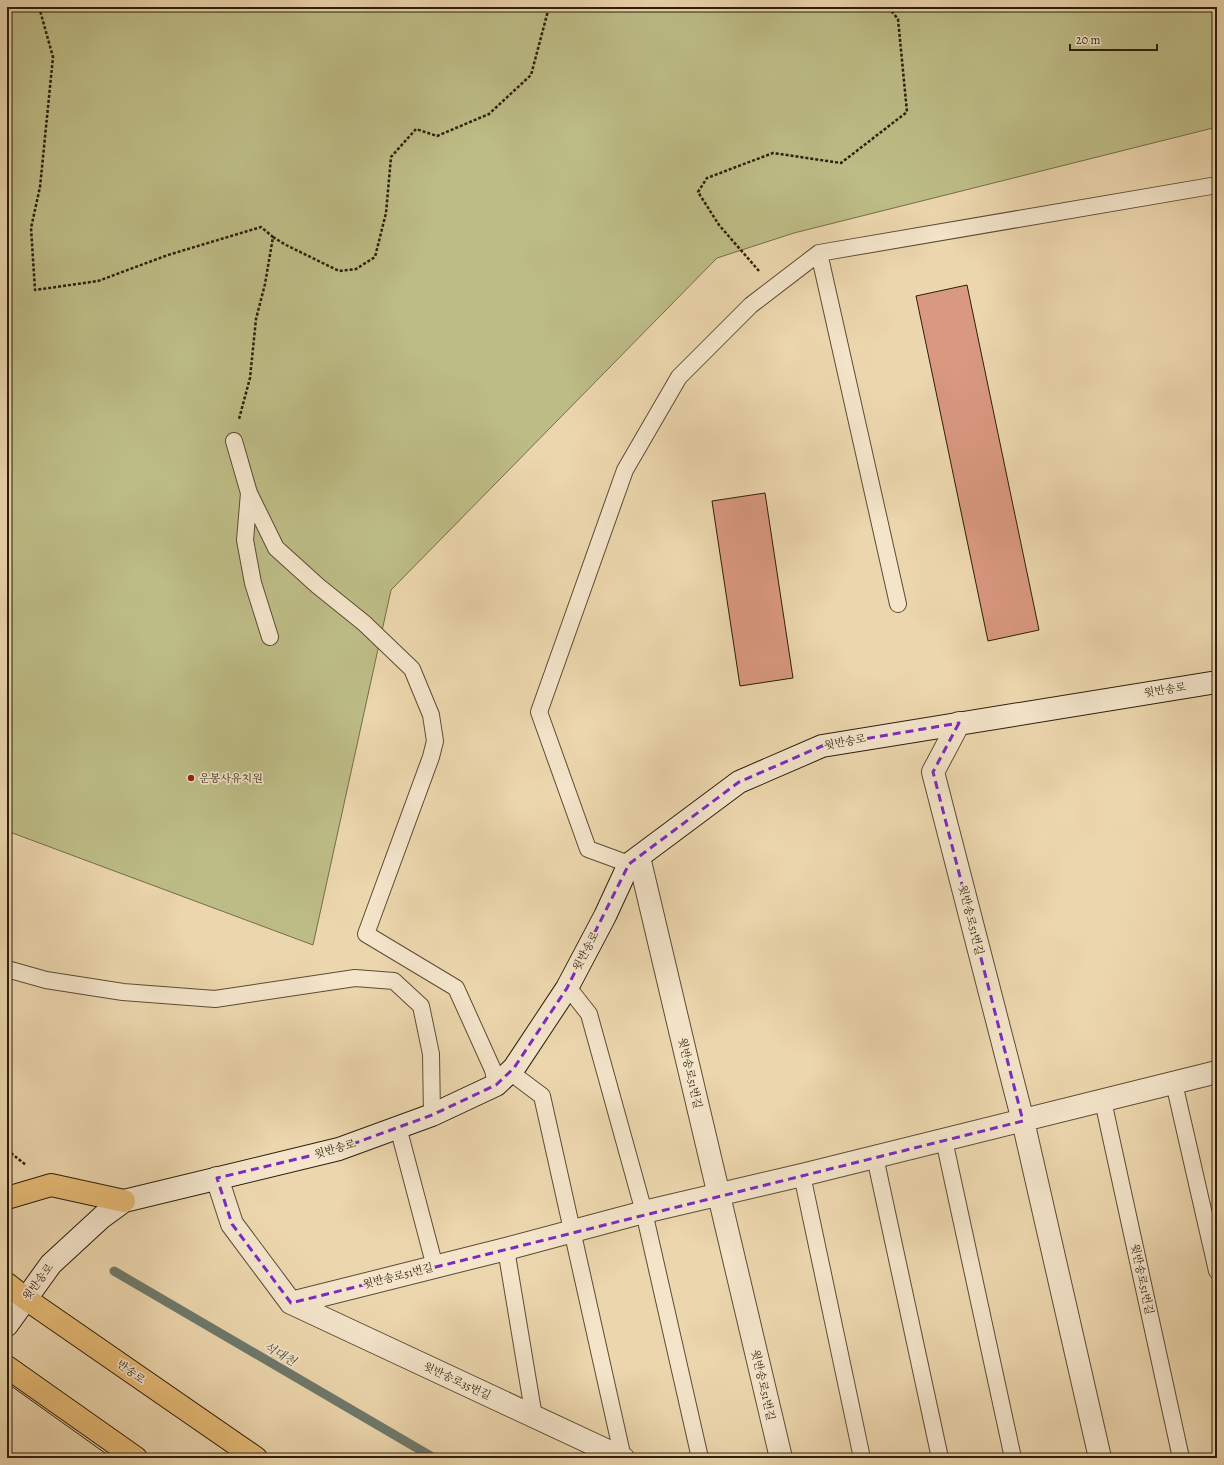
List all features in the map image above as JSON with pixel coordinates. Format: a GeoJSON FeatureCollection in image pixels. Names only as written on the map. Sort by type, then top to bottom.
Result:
{"type":"FeatureCollection","features":[{"type":"Feature","properties":{"kind":"main road"},"geometry":{"type":"LineString","coordinates":[[7,1198],[51,1185],[124,1201]]}},
{"type":"Feature","properties":{"kind":"main road","name":"반송로"},"geometry":{"type":"LineString","coordinates":[[7,1284],[26,1299],[256,1458]]}},
{"type":"Feature","properties":{"kind":"main road"},"geometry":{"type":"LineString","coordinates":[[7,1367],[136,1458]]}},
{"type":"Feature","properties":{"kind":"street","name":"윗반송로"},"geometry":{"type":"LineString","coordinates":[[7,1325],[51,1264],[102,1217],[124,1201],[339,1149],[432,1115],[503,1078],[514,1068],[567,986],[634,860],[739,782],[822,746],[1217,682]]}},
{"type":"Feature","properties":{"kind":"street","name":"윗반송로51번길"},"geometry":{"type":"LineString","coordinates":[[959,723],[933,772],[1023,1121],[1100,1458]]}},
{"type":"Feature","properties":{"kind":"street","name":"윗반송로51번길"},"geometry":{"type":"LineString","coordinates":[[634,860],[718,1195],[781,1458]]}},
{"type":"Feature","properties":{"kind":"street","name":"윗반송로51번길"},"geometry":{"type":"LineString","coordinates":[[291,1303],[506,1249],[644,1212],[802,1175],[1217,1072]]}},
{"type":"Feature","properties":{"kind":"street"},"geometry":{"type":"LineString","coordinates":[[217,1178],[232,1224],[291,1303]]}},
{"type":"Feature","properties":{"kind":"street","name":"윗반송로35번길"},"geometry":{"type":"LineString","coordinates":[[291,1303],[623,1458]]}},
{"type":"Feature","properties":{"kind":"lane"},"geometry":{"type":"LineString","coordinates":[[634,860],[588,849],[539,712],[625,470],[679,377],[751,305],[819,253],[1217,185]]}},
{"type":"Feature","properties":{"kind":"lane"},"geometry":{"type":"LineString","coordinates":[[819,253],[898,604]]}},
{"type":"Feature","properties":{"kind":"lane"},"geometry":{"type":"LineString","coordinates":[[234,441],[249,493],[276,548],[318,586],[364,623],[412,669],[431,715],[435,741],[431,757],[366,934],[456,988],[493,1070],[503,1078],[542,1096],[623,1458]]}},
{"type":"Feature","properties":{"kind":"lane"},"geometry":{"type":"LineString","coordinates":[[249,493],[245,540],[253,583],[270,637]]}},
{"type":"Feature","properties":{"kind":"lane"},"geometry":{"type":"LineString","coordinates":[[7,969],[46,980],[123,992],[215,999],[355,978],[394,980],[421,1006],[431,1054],[432,1115]]}},
{"type":"Feature","properties":{"kind":"lane"},"geometry":{"type":"LineString","coordinates":[[567,986],[589,1014],[644,1212],[700,1458]]}},
{"type":"Feature","properties":{"kind":"lane"},"geometry":{"type":"LineString","coordinates":[[1174,1083],[1217,1271]]}},
{"type":"Feature","properties":{"kind":"lane","name":"윗반송로51번길"},"geometry":{"type":"LineString","coordinates":[[1102,1101],[1180,1458]]}},
{"type":"Feature","properties":{"kind":"lane"},"geometry":{"type":"LineString","coordinates":[[398,1127],[435,1267]]}},
{"type":"Feature","properties":{"kind":"lane"},"geometry":{"type":"LineString","coordinates":[[944,1140],[1013,1458]]}},
{"type":"Feature","properties":{"kind":"lane"},"geometry":{"type":"LineString","coordinates":[[875,1157],[940,1458]]}},
{"type":"Feature","properties":{"kind":"lane"},"geometry":{"type":"LineString","coordinates":[[802,1175],[862,1458]]}},
{"type":"Feature","properties":{"kind":"lane"},"geometry":{"type":"LineString","coordinates":[[506,1249],[534,1417]]}},
{"type":"Feature","properties":{"kind":"path"},"geometry":{"type":"LineString","coordinates":[[40,7],[53,57],[40,187],[31,228],[35,290],[98,281],[168,255],[261,227],[286,245],[339,271],[356,269],[375,258],[386,213],[391,157],[416,129],[437,136],[489,114],[495,109],[530,75],[549,7]]}},
{"type":"Feature","properties":{"kind":"path"},"geometry":{"type":"LineString","coordinates":[[751,305],[764,278],[719,225],[698,192],[707,178],[773,154],[841,163],[907,112],[898,19],[888,7]]}},
{"type":"Feature","properties":{"kind":"path"},"geometry":{"type":"LineString","coordinates":[[234,441],[250,378],[256,319],[265,284],[273,236]]}},
{"type":"Feature","properties":{"kind":"highlighted area"},"geometry":{"type":"Polygon","coordinates":[[[959,723],[933,772],[1023,1121],[291,1303],[232,1224],[217,1178],[339,1149],[432,1115],[496,1085],[514,1068],[567,988],[629,864],[739,782],[822,746],[959,723]]]}},
{"type":"Feature","properties":{"kind":"shaded area"},"geometry":{"type":"Polygon","coordinates":[[[7,7],[1217,7],[1217,127],[794,233],[717,258],[391,590],[313,945],[7,831],[7,7]]]}},
{"type":"Feature","properties":{"kind":"building"},"geometry":{"type":"Polygon","coordinates":[[[967,285],[1039,630],[988,641],[916,296],[967,285]]]}},
{"type":"Feature","properties":{"kind":"building"},"geometry":{"type":"Polygon","coordinates":[[[765,493],[793,678],[740,686],[712,501],[765,493]]]}},
{"type":"Feature","properties":{"kind":"waterway","name":"석대천"},"geometry":{"type":"LineString","coordinates":[[114,1271],[434,1458]]}},
{"type":"Feature","properties":{"kind":"tram line"},"geometry":{"type":"LineString","coordinates":[[7,1383],[112,1458]]}},
{"type":"Feature","properties":{"kind":"place","name":"운봉사유치원"},"geometry":{"type":"Point","coordinates":[191,778]}}]}
